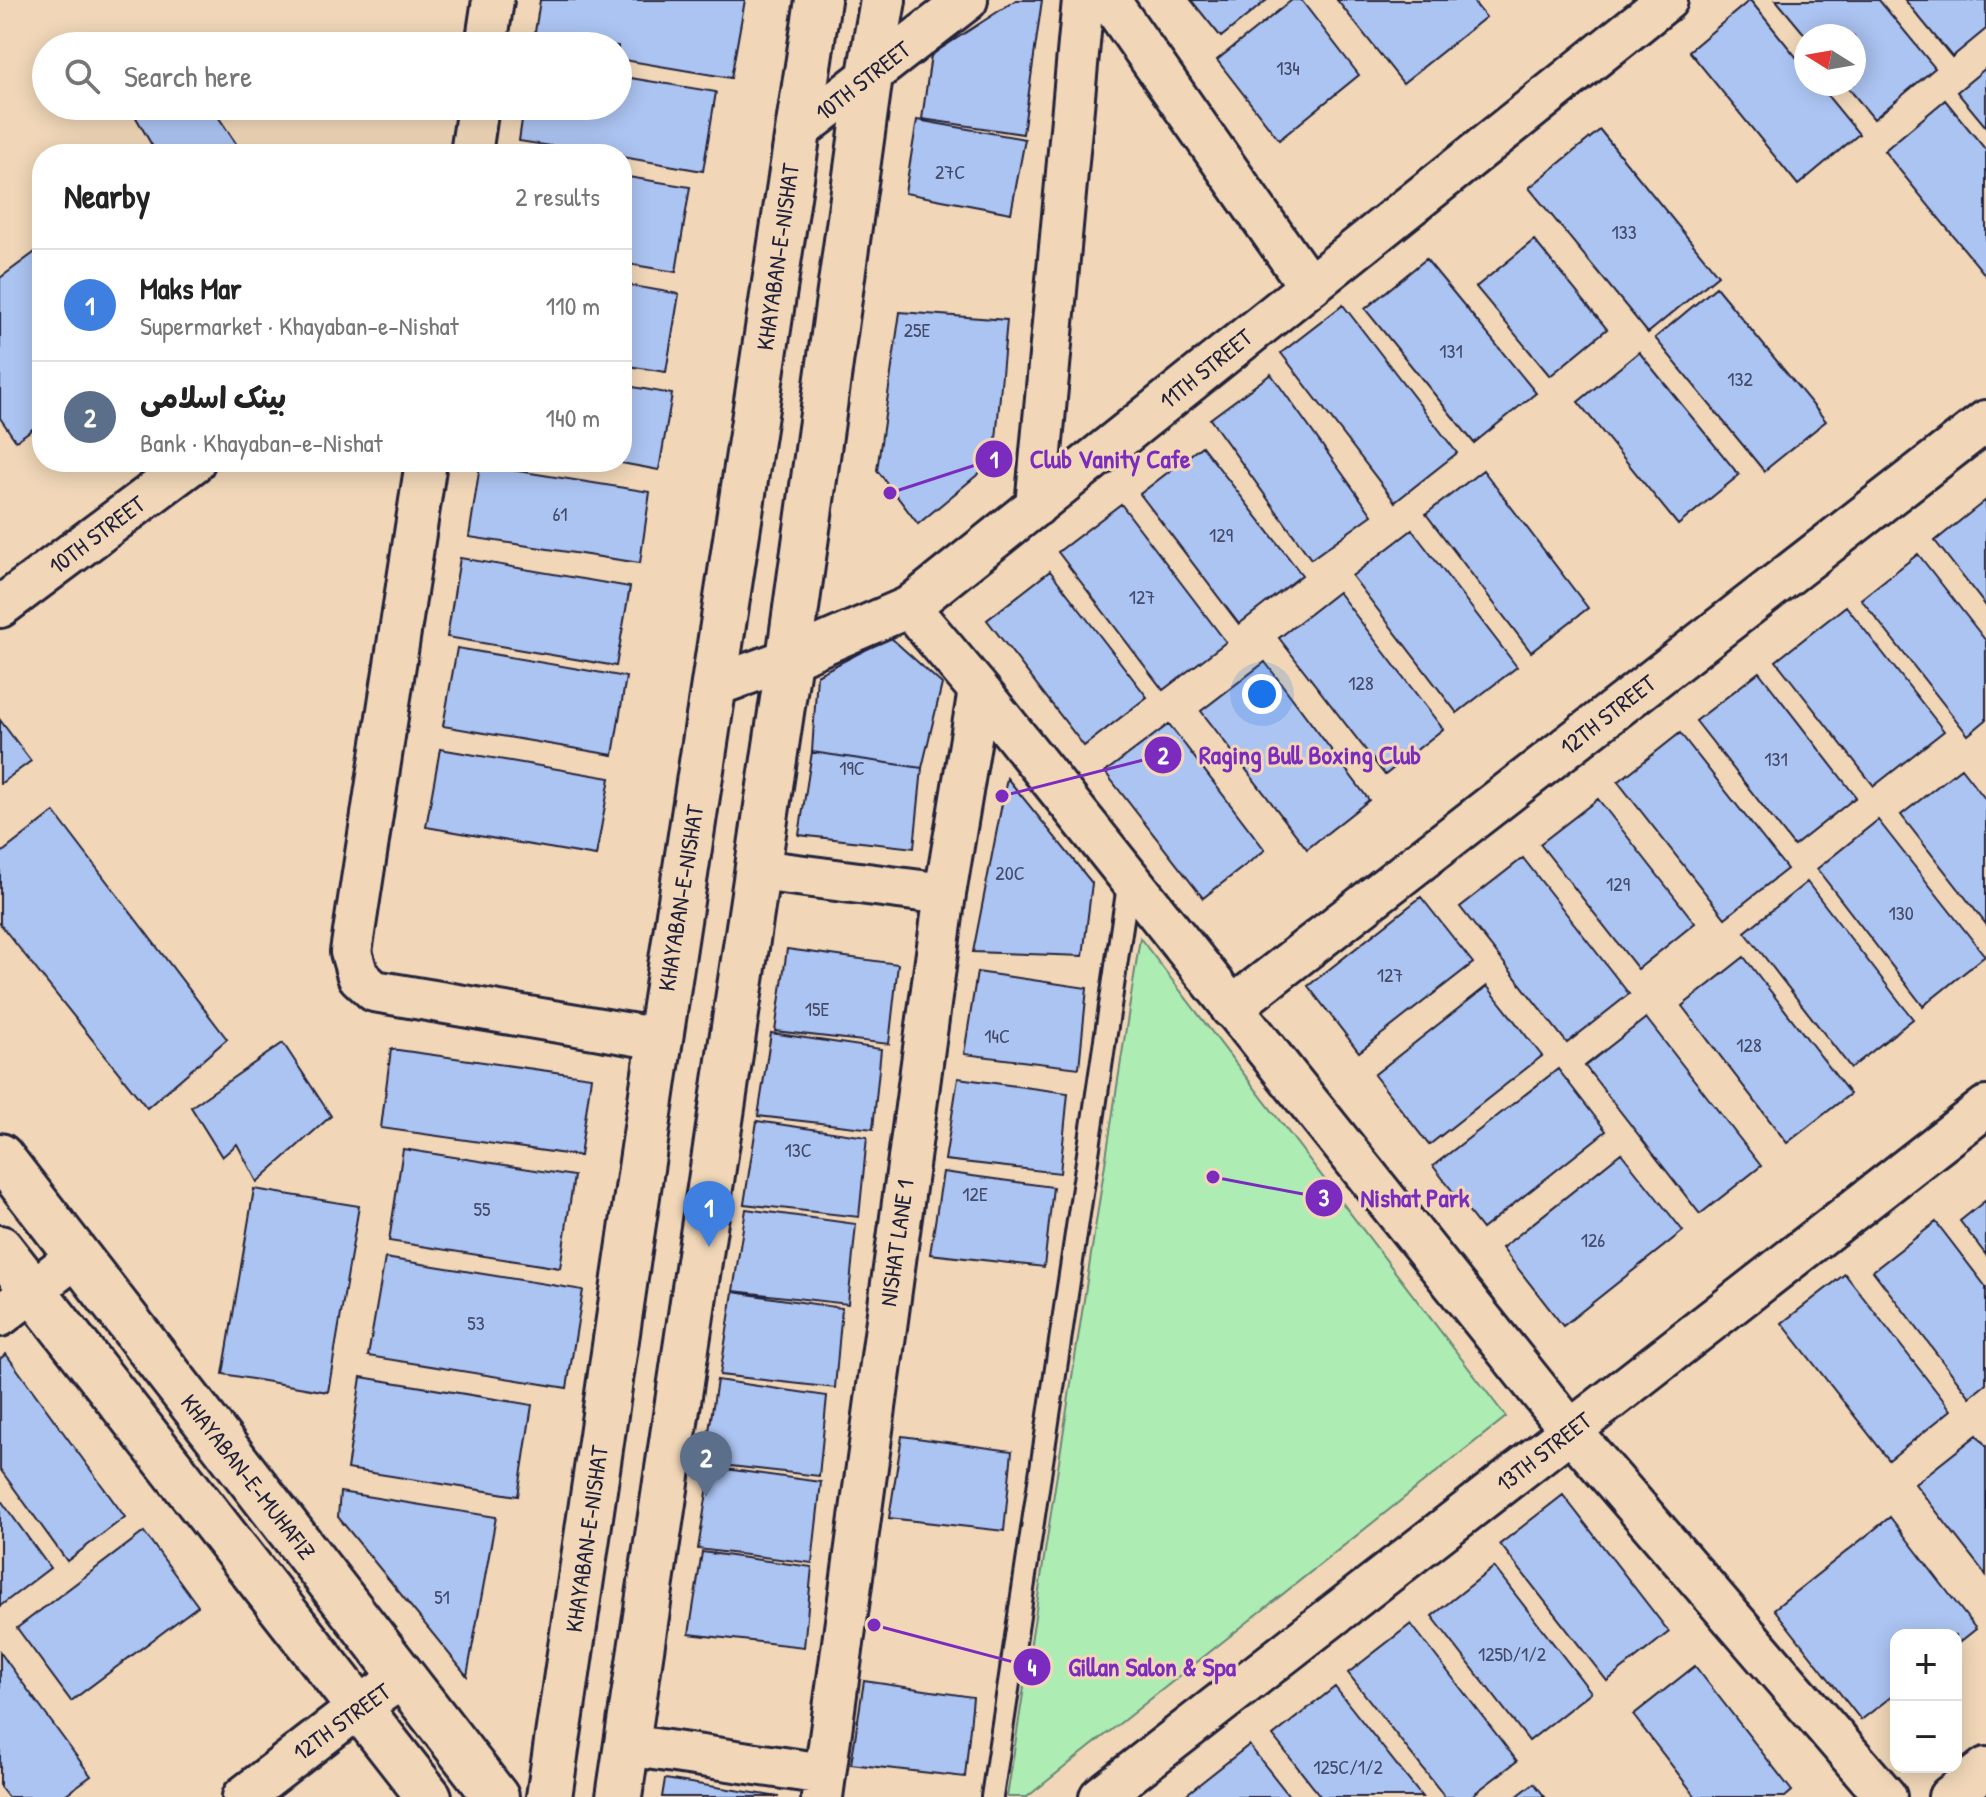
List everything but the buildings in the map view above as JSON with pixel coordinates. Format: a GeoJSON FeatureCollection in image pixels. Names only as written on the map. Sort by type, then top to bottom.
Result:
{"type":"FeatureCollection","features":[{"type":"Feature","properties":{"kind":"street"},"geometry":{"type":"LineString","coordinates":[[488,32],[493,0]]}},
{"type":"Feature","properties":{"kind":"street","name":"KHAYABAN-E-NISHAT"},"geometry":{"type":"LineString","coordinates":[[549,1797],[660,1039],[818,0]]}},
{"type":"Feature","properties":{"kind":"street"},"geometry":{"type":"LineString","coordinates":[[619,1797],[789,659],[883,0]]}},
{"type":"Feature","properties":{"kind":"street","name":"10TH STREET"},"geometry":{"type":"LineString","coordinates":[[797,132],[967,0]]}},
{"type":"Feature","properties":{"kind":"street"},"geometry":{"type":"LineString","coordinates":[[1036,506],[1083,0]]}},
{"type":"Feature","properties":{"kind":"street"},"geometry":{"type":"LineString","coordinates":[[1109,0],[1309,286]]}},
{"type":"Feature","properties":{"kind":"street","name":"11TH STREET"},"geometry":{"type":"LineString","coordinates":[[714,686],[789,659],[909,607],[1667,0]]}},
{"type":"Feature","properties":{"kind":"street"},"geometry":{"type":"LineString","coordinates":[[472,144],[476,120]]}},
{"type":"Feature","properties":{"kind":"street","name":"12TH STREET"},"geometry":{"type":"LineString","coordinates":[[1231,1008],[1986,421]]}},
{"type":"Feature","properties":{"kind":"street","name":"10TH STREET"},"geometry":{"type":"LineString","coordinates":[[0,607],[181,472]]}},
{"type":"Feature","properties":{"kind":"street"},"geometry":{"type":"LineString","coordinates":[[424,472],[351,952],[358,976],[374,991],[660,1039]]}},
{"type":"Feature","properties":{"kind":"street"},"geometry":{"type":"LineString","coordinates":[[909,607],[979,690],[1571,1431],[1886,1797]]}},
{"type":"Feature","properties":{"kind":"street","name":"NISHAT LANE 1"},"geometry":{"type":"LineString","coordinates":[[823,1786],[945,894],[979,690]]}},
{"type":"Feature","properties":{"kind":"street"},"geometry":{"type":"LineString","coordinates":[[758,870],[945,894]]}},
{"type":"Feature","properties":{"kind":"street","name":"13TH STREET"},"geometry":{"type":"LineString","coordinates":[[1100,1797],[1986,1107]]}},
{"type":"Feature","properties":{"kind":"street","name":"KHAYABAN-E-MUHAFIZ"},"geometry":{"type":"LineString","coordinates":[[0,1156],[496,1797]]}},
{"type":"Feature","properties":{"kind":"street"},"geometry":{"type":"LineString","coordinates":[[0,1248],[16,1303],[358,1708],[429,1797]]}},
{"type":"Feature","properties":{"kind":"street"},"geometry":{"type":"LineString","coordinates":[[16,1303],[77,1256]]}},
{"type":"Feature","properties":{"kind":"street","name":"12TH STREET"},"geometry":{"type":"LineString","coordinates":[[243,1797],[403,1677]]}},
{"type":"Feature","properties":{"kind":"street"},"geometry":{"type":"LineString","coordinates":[[627,1745],[823,1786]]}},
{"type":"Feature","properties":{"kind":"street"},"geometry":{"type":"LineString","coordinates":[[1949,1797],[1986,1768]]}},
{"type":"Feature","properties":{"kind":"lane"},"geometry":{"type":"LineString","coordinates":[[992,1797],[1129,879]]}},
{"type":"Feature","properties":{"kind":"green space"},"geometry":{"type":"Polygon","coordinates":[[[1140,938],[1506,1417],[1027,1797],[1007,1797],[1140,938]]]}},
{"type":"Feature","properties":{"kind":"place","name":"Club Vanity Cafe"},"geometry":{"type":"Point","coordinates":[890,493]}},
{"type":"Feature","properties":{"kind":"place","name":"Raging Bull Boxing Club"},"geometry":{"type":"Point","coordinates":[1002,796]}},
{"type":"Feature","properties":{"kind":"place","name":"Nishat Park"},"geometry":{"type":"Point","coordinates":[1213,1177]}},
{"type":"Feature","properties":{"kind":"place","name":"Maks Mar"},"geometry":{"type":"Point","coordinates":[709,1247]}},
{"type":"Feature","properties":{"kind":"place","name":"بینک اسلامی"},"geometry":{"type":"Point","coordinates":[706,1497]}},
{"type":"Feature","properties":{"kind":"place","name":"Gillan Salon & Spa"},"geometry":{"type":"Point","coordinates":[874,1625]}}]}
